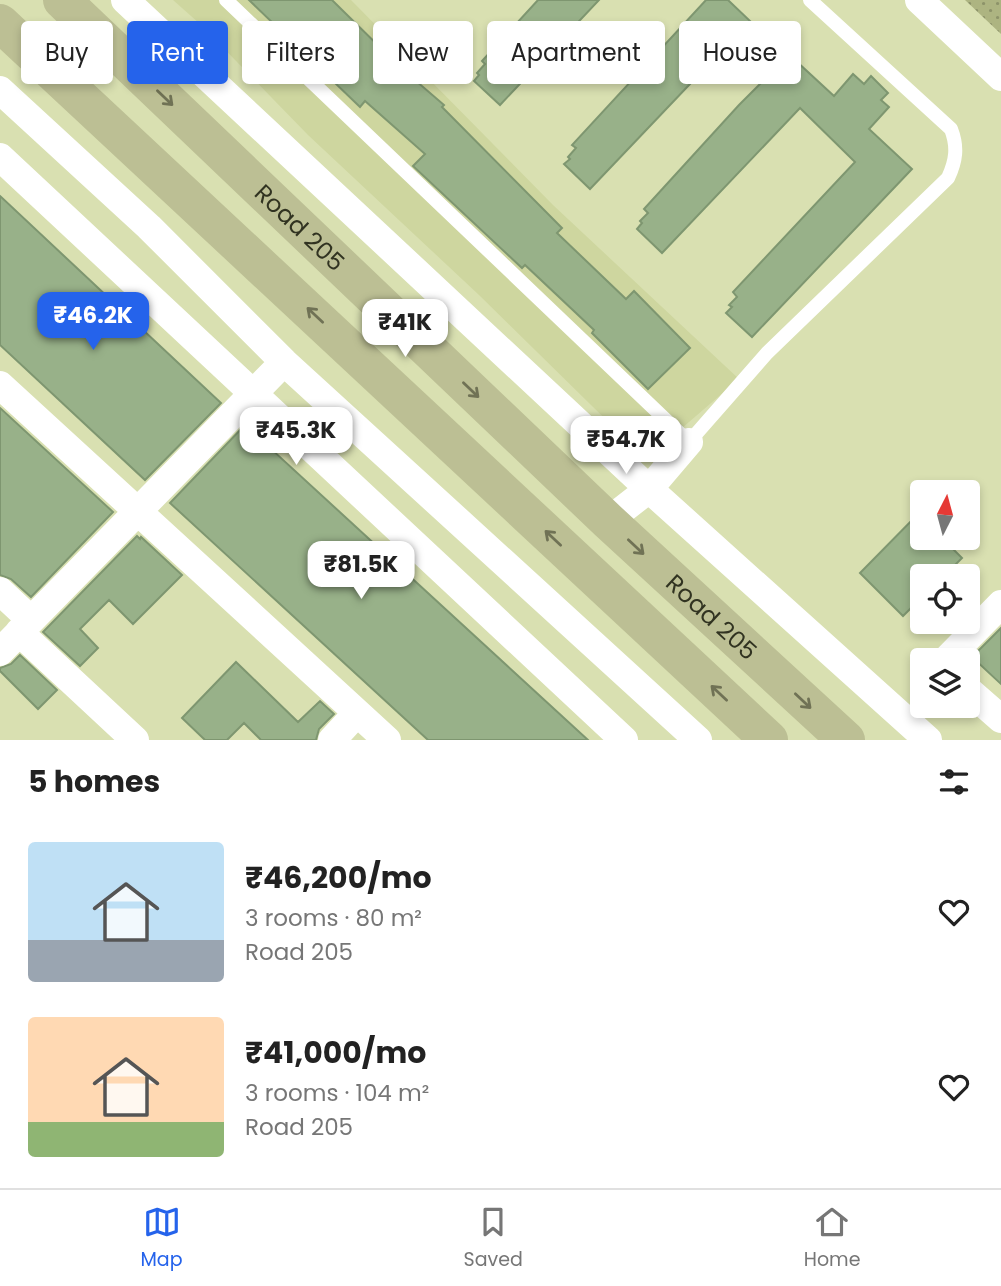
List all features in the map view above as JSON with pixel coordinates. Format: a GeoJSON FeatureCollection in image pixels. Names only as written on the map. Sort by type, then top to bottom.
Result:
{"type":"FeatureCollection","features":[{"type":"Feature","properties":{"kind":"main road","name":"Road 205"},"geometry":{"type":"LineString","coordinates":[[71,3],[608,522],[846,740]]}},
{"type":"Feature","properties":{"kind":"main road","name":"Road 205"},"geometry":{"type":"LineString","coordinates":[[0,23],[769,740]]}},
{"type":"Feature","properties":{"kind":"street"},"geometry":{"type":"LineString","coordinates":[[125,0],[649,489],[928,740]]}},
{"type":"Feature","properties":{"kind":"street"},"geometry":{"type":"LineString","coordinates":[[919,0],[1001,77]]}},
{"type":"Feature","properties":{"kind":"street"},"geometry":{"type":"LineString","coordinates":[[0,90],[149,227],[284,362],[698,740]]}},
{"type":"Feature","properties":{"kind":"street"},"geometry":{"type":"LineString","coordinates":[[0,157],[624,740]]}},
{"type":"Feature","properties":{"kind":"street"},"geometry":{"type":"LineString","coordinates":[[0,652],[284,362]]}},
{"type":"Feature","properties":{"kind":"street"},"geometry":{"type":"LineString","coordinates":[[0,384],[387,740]]}},
{"type":"Feature","properties":{"kind":"street"},"geometry":{"type":"LineString","coordinates":[[608,522],[649,489],[689,442]]}},
{"type":"Feature","properties":{"kind":"street"},"geometry":{"type":"LineString","coordinates":[[0,591],[25,626],[135,740]]}},
{"type":"Feature","properties":{"kind":"street"},"geometry":{"type":"LineString","coordinates":[[958,648],[1001,604]]}},
{"type":"Feature","properties":{"kind":"street"},"geometry":{"type":"LineString","coordinates":[[980,701],[1001,719]]}},
{"type":"Feature","properties":{"kind":"street"},"geometry":{"type":"LineString","coordinates":[[332,740],[357,713]]}},
{"type":"Feature","properties":{"kind":"lane"},"geometry":{"type":"LineString","coordinates":[[226,0],[689,442],[767,353],[948,178],[954,164],[956,143],[951,130],[810,0]]}},
{"type":"Feature","properties":{"kind":"shaded area"},"geometry":{"type":"Polygon","coordinates":[[[173,0],[351,0],[373,22],[373,84],[434,84],[553,205],[739,379],[646,459],[479,295],[308,135],[258,84],[359,84],[359,21],[242,21],[242,67],[228,53],[228,21],[197,21],[173,0]]]}},
{"type":"Feature","properties":{"kind":"shaded area"},"geometry":{"type":"Polygon","coordinates":[[[965,0],[1001,0],[1001,34],[965,0]]]}},
{"type":"Feature","properties":{"kind":"building"},"geometry":{"type":"Polygon","coordinates":[[[249,0],[332,0],[353,21],[271,21],[249,0]]]}},
{"type":"Feature","properties":{"kind":"building"},"geometry":{"type":"Polygon","coordinates":[[[538,0],[599,0],[579,21],[519,21],[538,0]]]}},
{"type":"Feature","properties":{"kind":"building"},"geometry":{"type":"Polygon","coordinates":[[[706,0],[728,0],[750,21],[687,21],[706,0]]]}},
{"type":"Feature","properties":{"kind":"building"},"geometry":{"type":"Polygon","coordinates":[[[359,27],[373,40],[373,84],[420,84],[444,105],[442,107],[562,228],[557,233],[626,299],[634,291],[690,348],[648,389],[592,333],[594,330],[525,265],[522,268],[413,166],[425,154],[365,101],[360,107],[336,84],[359,84],[359,27]]]}},
{"type":"Feature","properties":{"kind":"building"},"geometry":{"type":"Polygon","coordinates":[[[679,29],[679,84],[690,84],[590,189],[564,164],[576,148],[572,145],[628,84],[665,84],[665,44],[679,29]]]}},
{"type":"Feature","properties":{"kind":"building"},"geometry":{"type":"Polygon","coordinates":[[[487,56],[487,84],[520,84],[500,105],[474,81],[485,64],[482,61],[487,56]]]}},
{"type":"Feature","properties":{"kind":"building"},"geometry":{"type":"Polygon","coordinates":[[[801,66],[834,96],[853,74],[864,84],[871,76],[888,93],[881,100],[889,107],[869,129],[912,169],[752,337],[726,313],[737,297],[733,292],[855,162],[800,108],[662,253],[637,229],[648,213],[644,209],[760,84],[801,84],[801,66]]]}},
{"type":"Feature","properties":{"kind":"building"},"geometry":{"type":"Polygon","coordinates":[[[0,196],[221,403],[145,480],[0,345],[0,196]]]}},
{"type":"Feature","properties":{"kind":"building"},"geometry":{"type":"Polygon","coordinates":[[[0,408],[113,512],[31,597],[11,579],[0,575],[0,408]]]}},
{"type":"Feature","properties":{"kind":"building"},"geometry":{"type":"Polygon","coordinates":[[[245,425],[588,740],[428,740],[170,503],[245,425]]]}},
{"type":"Feature","properties":{"kind":"building"},"geometry":{"type":"Polygon","coordinates":[[[910,522],[910,550],[954,550],[962,558],[956,564],[910,564],[910,609],[903,616],[860,573],[910,522]]]}},
{"type":"Feature","properties":{"kind":"building"},"geometry":{"type":"Polygon","coordinates":[[[137,536],[182,575],[133,624],[109,600],[80,629],[98,648],[80,666],[43,632],[137,536]]]}},
{"type":"Feature","properties":{"kind":"building"},"geometry":{"type":"Polygon","coordinates":[[[1001,628],[1001,684],[980,664],[980,649],[1001,628]]]}},
{"type":"Feature","properties":{"kind":"building"},"geometry":{"type":"Polygon","coordinates":[[[20,655],[57,690],[38,709],[0,671],[0,668],[11,664],[20,655]]]}},
{"type":"Feature","properties":{"kind":"building"},"geometry":{"type":"Polygon","coordinates":[[[236,662],[298,722],[320,701],[334,714],[319,729],[316,740],[261,740],[244,723],[227,740],[205,740],[182,718],[236,662]]]}}]}
